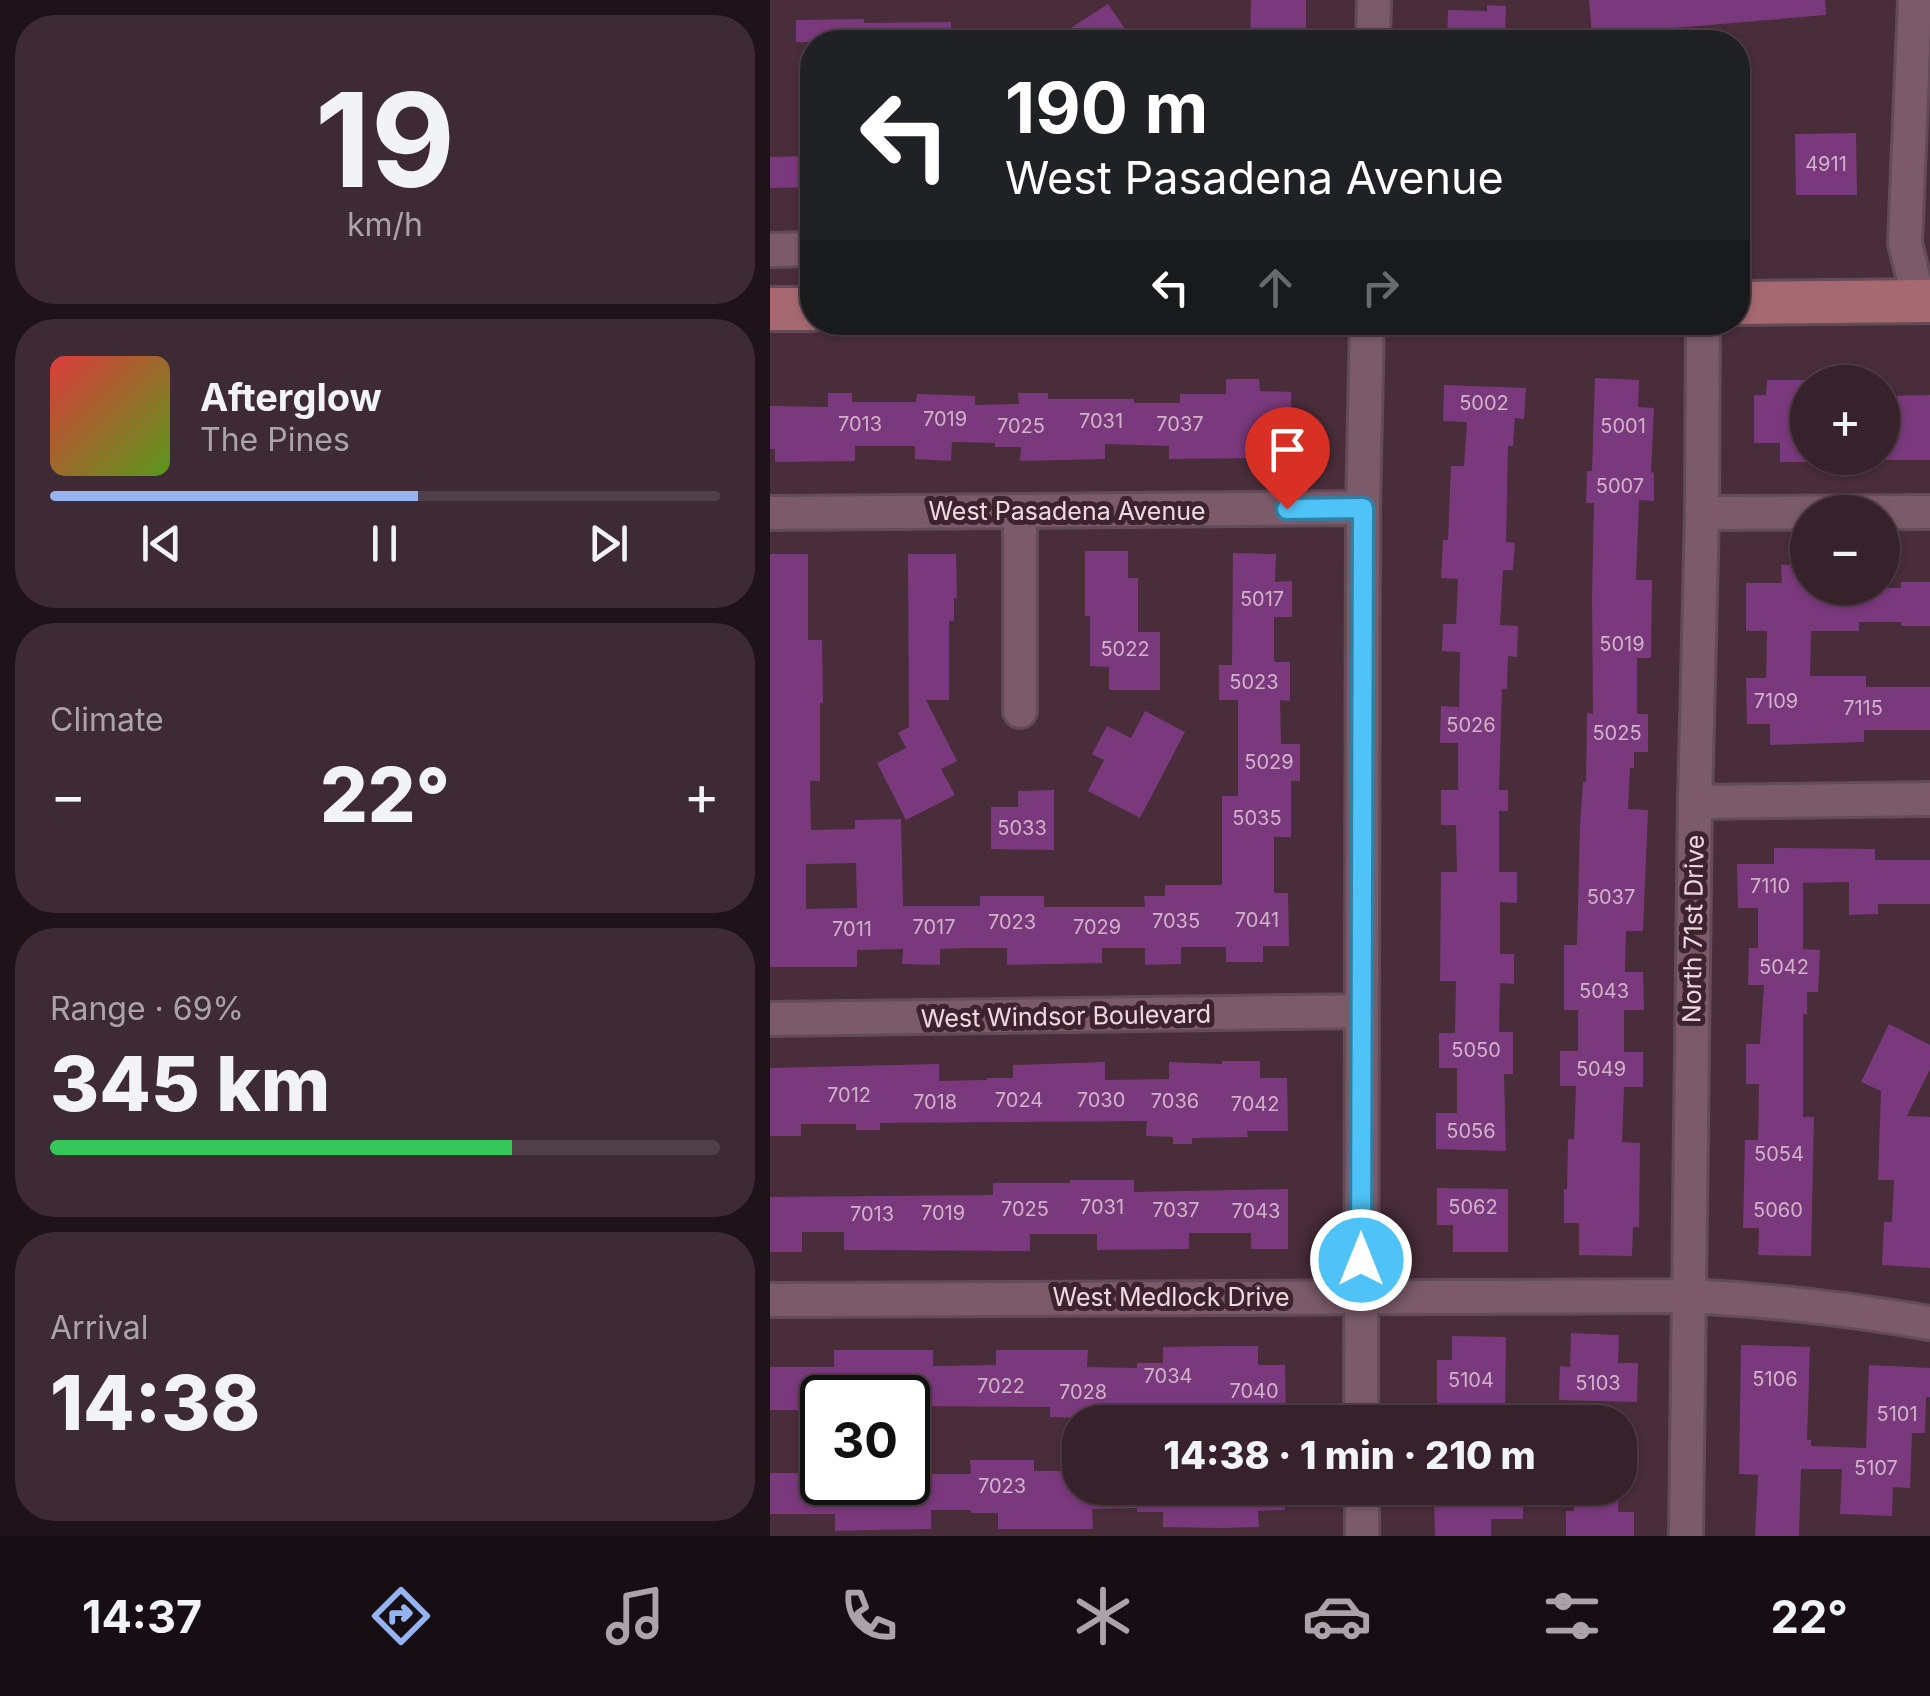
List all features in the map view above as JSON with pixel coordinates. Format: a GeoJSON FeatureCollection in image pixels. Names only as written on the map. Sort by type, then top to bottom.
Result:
{"type":"FeatureCollection","features":[{"type":"Feature","properties":{"kind":"main road"},"geometry":{"type":"LineString","coordinates":[[1750,301],[1926,289]]}},
{"type":"Feature","properties":{"kind":"main road"},"geometry":{"type":"LineString","coordinates":[[770,309],[800,309]]}},
{"type":"Feature","properties":{"kind":"street"},"geometry":{"type":"LineString","coordinates":[[1373,30],[1374,0]]}},
{"type":"Feature","properties":{"kind":"street"},"geometry":{"type":"LineString","coordinates":[[1915,0],[1920,108],[1917,242],[1926,289]]}},
{"type":"Feature","properties":{"kind":"street"},"geometry":{"type":"LineString","coordinates":[[770,250],[800,250]]}},
{"type":"Feature","properties":{"kind":"street"},"geometry":{"type":"LineString","coordinates":[[1361,1405],[1367,335]]}},
{"type":"Feature","properties":{"kind":"street","name":"North 71st Drive"},"geometry":{"type":"LineString","coordinates":[[1686,1536],[1703,335]]}},
{"type":"Feature","properties":{"kind":"street","name":"West Pasadena Avenue"},"geometry":{"type":"LineString","coordinates":[[770,513],[1363,508]]}},
{"type":"Feature","properties":{"kind":"street"},"geometry":{"type":"LineString","coordinates":[[1020,511],[1020,711]]}},
{"type":"Feature","properties":{"kind":"street"},"geometry":{"type":"LineString","coordinates":[[1702,513],[1930,512]]}},
{"type":"Feature","properties":{"kind":"street"},"geometry":{"type":"LineString","coordinates":[[1695,802],[1930,799]]}},
{"type":"Feature","properties":{"kind":"street","name":"West Windsor Boulevard"},"geometry":{"type":"LineString","coordinates":[[770,1019],[1362,1011]]}},
{"type":"Feature","properties":{"kind":"street","name":"West Medlock Drive"},"geometry":{"type":"LineString","coordinates":[[770,1300],[1688,1296],[1854,1310],[1930,1323]]}},
{"type":"Feature","properties":{"kind":"street"},"geometry":{"type":"LineString","coordinates":[[1362,1505],[1362,1536]]}},
{"type":"Feature","properties":{"kind":"building"},"geometry":{"type":"Polygon","coordinates":[[[1251,0],[1306,0],[1306,30],[1250,30],[1251,0]]]}},
{"type":"Feature","properties":{"kind":"building"},"geometry":{"type":"Polygon","coordinates":[[[1589,0],[1825,0],[1826,15],[1650,30],[1592,30],[1589,0]]]}},
{"type":"Feature","properties":{"kind":"building"},"geometry":{"type":"Polygon","coordinates":[[[1108,4],[1126,30],[1068,30],[1108,4]]]}},
{"type":"Feature","properties":{"kind":"building"},"geometry":{"type":"Polygon","coordinates":[[[1487,5],[1506,6],[1505,30],[1447,30],[1448,10],[1487,11],[1487,5]]]}},
{"type":"Feature","properties":{"kind":"building"},"geometry":{"type":"Polygon","coordinates":[[[796,20],[951,22],[951,30],[800,30],[800,42],[796,42],[796,20]]]}},
{"type":"Feature","properties":{"kind":"building"},"geometry":{"type":"Polygon","coordinates":[[[1856,133],[1857,195],[1796,195],[1795,134],[1856,133]]]}},
{"type":"Feature","properties":{"kind":"building"},"geometry":{"type":"Polygon","coordinates":[[[800,156],[800,187],[770,188],[770,157],[800,156]]]}},
{"type":"Feature","properties":{"kind":"building"},"geometry":{"type":"Polygon","coordinates":[[[1595,378],[1639,380],[1638,407],[1654,408],[1654,501],[1639,500],[1636,580],[1652,580],[1651,658],[1637,658],[1637,714],[1648,714],[1648,752],[1634,752],[1628,809],[1648,810],[1643,931],[1626,931],[1625,972],[1643,972],[1644,1010],[1624,1010],[1624,1052],[1643,1052],[1643,1087],[1624,1087],[1622,1142],[1640,1143],[1639,1227],[1633,1227],[1632,1256],[1579,1255],[1579,1223],[1564,1223],[1568,1139],[1574,1139],[1576,1086],[1560,1086],[1560,1051],[1578,1051],[1578,1010],[1564,1010],[1564,945],[1577,945],[1587,713],[1593,714],[1594,503],[1586,503],[1587,471],[1592,471],[1595,378]]]}},
{"type":"Feature","properties":{"kind":"building"},"geometry":{"type":"Polygon","coordinates":[[[1226,379],[1259,379],[1260,391],[1291,392],[1291,440],[1263,440],[1263,458],[1169,459],[1169,446],[1105,444],[1105,459],[1020,461],[1021,447],[952,442],[951,461],[915,459],[915,446],[855,446],[855,461],[775,462],[775,449],[770,449],[770,406],[828,407],[828,393],[852,393],[852,402],[916,402],[917,394],[975,396],[975,405],[1019,404],[1018,393],[1048,393],[1048,399],[1180,403],[1180,394],[1226,394],[1226,379]]]}},
{"type":"Feature","properties":{"kind":"building"},"geometry":{"type":"Polygon","coordinates":[[[1767,380],[1790,380],[1790,462],[1780,462],[1780,443],[1754,443],[1754,395],[1766,395],[1767,380]]]}},
{"type":"Feature","properties":{"kind":"building"},"geometry":{"type":"Polygon","coordinates":[[[1444,385],[1526,388],[1524,419],[1515,418],[1513,446],[1508,446],[1506,542],[1515,543],[1513,570],[1503,570],[1500,625],[1518,626],[1517,657],[1508,656],[1507,689],[1502,689],[1499,790],[1508,790],[1508,811],[1499,811],[1499,872],[1517,872],[1517,903],[1500,902],[1500,954],[1514,954],[1514,984],[1500,983],[1499,1032],[1513,1032],[1513,1074],[1504,1074],[1506,1151],[1436,1149],[1436,1113],[1457,1113],[1457,1068],[1439,1068],[1439,1033],[1455,1033],[1456,981],[1440,981],[1441,872],[1457,872],[1456,825],[1441,825],[1441,790],[1458,790],[1458,743],[1440,743],[1441,706],[1459,707],[1460,652],[1442,651],[1443,624],[1456,624],[1458,579],[1441,578],[1443,540],[1448,540],[1451,466],[1464,466],[1467,422],[1443,421],[1444,385]]]}},
{"type":"Feature","properties":{"kind":"building"},"geometry":{"type":"Polygon","coordinates":[[[1930,395],[1930,460],[1900,460],[1900,396],[1930,395]]]}},
{"type":"Feature","properties":{"kind":"building"},"geometry":{"type":"Polygon","coordinates":[[[1085,551],[1128,551],[1128,578],[1138,578],[1138,632],[1160,632],[1160,690],[1109,690],[1109,667],[1090,666],[1085,551]]]}},
{"type":"Feature","properties":{"kind":"building"},"geometry":{"type":"Polygon","coordinates":[[[1233,553],[1276,554],[1275,582],[1292,581],[1292,617],[1274,617],[1274,662],[1290,662],[1290,701],[1280,700],[1281,744],[1300,744],[1300,781],[1291,781],[1291,837],[1274,837],[1274,893],[1288,893],[1289,946],[1263,946],[1263,962],[1226,962],[1226,947],[1181,947],[1181,964],[1145,965],[1145,948],[1102,948],[1102,963],[1007,965],[1007,948],[966,948],[940,949],[940,965],[902,964],[903,949],[857,950],[857,967],[770,967],[770,554],[808,554],[808,640],[822,640],[820,781],[810,781],[811,830],[855,829],[855,820],[901,819],[903,906],[980,906],[980,896],[1044,896],[1044,907],[1145,907],[1144,896],[1165,896],[1165,885],[1222,885],[1222,796],[1238,796],[1238,700],[1219,700],[1219,665],[1232,665],[1233,553]],[[856,863],[806,864],[806,909],[857,908],[856,863]]]}},
{"type":"Feature","properties":{"kind":"building"},"geometry":{"type":"Polygon","coordinates":[[[908,554],[956,554],[957,598],[954,621],[949,621],[949,700],[926,700],[957,761],[941,769],[955,795],[906,820],[877,763],[906,748],[898,733],[909,727],[908,554]]]}},
{"type":"Feature","properties":{"kind":"building"},"geometry":{"type":"Polygon","coordinates":[[[1781,565],[1790,565],[1790,605],[1900,605],[1901,582],[1930,582],[1930,626],[1859,622],[1859,631],[1811,631],[1810,676],[1866,676],[1866,687],[1930,687],[1930,730],[1864,730],[1864,742],[1770,745],[1770,724],[1747,724],[1746,678],[1766,678],[1767,631],[1746,631],[1746,583],[1782,583],[1781,565]]]}},
{"type":"Feature","properties":{"kind":"building"},"geometry":{"type":"Polygon","coordinates":[[[1145,711],[1185,732],[1140,818],[1088,791],[1104,760],[1092,754],[1107,726],[1131,738],[1145,711]]]}},
{"type":"Feature","properties":{"kind":"building"},"geometry":{"type":"Polygon","coordinates":[[[1054,790],[1054,850],[991,849],[991,807],[1018,807],[1018,791],[1054,790]]]}},
{"type":"Feature","properties":{"kind":"building"},"geometry":{"type":"Polygon","coordinates":[[[1774,848],[1875,849],[1875,860],[1930,860],[1930,904],[1878,904],[1878,914],[1849,915],[1849,882],[1803,883],[1803,949],[1820,950],[1818,992],[1807,992],[1807,1014],[1803,1014],[1803,1117],[1814,1117],[1811,1256],[1758,1255],[1759,1228],[1743,1228],[1745,1140],[1758,1140],[1759,1084],[1746,1084],[1746,1044],[1760,1044],[1764,985],[1748,985],[1749,948],[1758,948],[1758,908],[1738,908],[1737,864],[1774,864],[1774,848]]]}},
{"type":"Feature","properties":{"kind":"building"},"geometry":{"type":"Polygon","coordinates":[[[1889,1024],[1930,1045],[1930,1069],[1907,1116],[1930,1117],[1930,1268],[1882,1265],[1884,1222],[1892,1222],[1894,1180],[1878,1180],[1881,1091],[1861,1082],[1889,1024]]]}},
{"type":"Feature","properties":{"kind":"building"},"geometry":{"type":"Polygon","coordinates":[[[1260,1061],[1260,1078],[1287,1078],[1288,1131],[1247,1131],[1248,1137],[1192,1138],[1192,1144],[1173,1144],[1173,1137],[1146,1136],[1147,1121],[880,1123],[880,1130],[856,1130],[856,1124],[801,1124],[801,1136],[770,1136],[770,1068],[939,1064],[939,1081],[1013,1078],[1013,1065],[1105,1062],[1105,1080],[1169,1079],[1169,1062],[1260,1061]]]}},
{"type":"Feature","properties":{"kind":"building"},"geometry":{"type":"Polygon","coordinates":[[[1134,1180],[1134,1192],[1288,1189],[1288,1249],[1251,1249],[1251,1233],[1189,1233],[1189,1249],[1097,1250],[1097,1234],[1030,1234],[1030,1251],[844,1250],[844,1232],[802,1232],[802,1252],[770,1252],[770,1197],[993,1195],[993,1183],[1134,1180]]]}},
{"type":"Feature","properties":{"kind":"building"},"geometry":{"type":"Polygon","coordinates":[[[1437,1188],[1508,1189],[1508,1252],[1453,1252],[1453,1225],[1437,1225],[1437,1188]]]}},
{"type":"Feature","properties":{"kind":"building"},"geometry":{"type":"Polygon","coordinates":[[[1571,1333],[1619,1335],[1618,1363],[1638,1363],[1637,1402],[1559,1400],[1560,1366],[1570,1367],[1571,1333]]]}},
{"type":"Feature","properties":{"kind":"building"},"geometry":{"type":"Polygon","coordinates":[[[1452,1336],[1506,1337],[1505,1405],[1437,1405],[1437,1360],[1452,1360],[1452,1336]]]}},
{"type":"Feature","properties":{"kind":"building"},"geometry":{"type":"Polygon","coordinates":[[[1741,1345],[1810,1347],[1807,1440],[1811,1440],[1811,1446],[1866,1448],[1869,1365],[1930,1368],[1925,1433],[1912,1433],[1910,1488],[1893,1487],[1892,1516],[1840,1514],[1842,1469],[1801,1469],[1799,1536],[1755,1536],[1758,1475],[1739,1474],[1741,1345]]]}},
{"type":"Feature","properties":{"kind":"building"},"geometry":{"type":"Polygon","coordinates":[[[1258,1346],[1258,1365],[1285,1365],[1286,1405],[1062,1405],[1062,1417],[1050,1417],[1050,1407],[930,1406],[930,1375],[800,1375],[800,1410],[770,1410],[770,1367],[834,1367],[834,1350],[933,1350],[933,1366],[996,1365],[996,1350],[1088,1350],[1087,1367],[1137,1368],[1137,1363],[1163,1363],[1163,1347],[1258,1346]]]}},
{"type":"Feature","properties":{"kind":"building"},"geometry":{"type":"Polygon","coordinates":[[[970,1460],[1034,1460],[1034,1471],[1062,1471],[1062,1505],[1285,1505],[1285,1510],[1258,1511],[1259,1527],[1222,1528],[1163,1527],[1163,1512],[1137,1512],[1137,1508],[1092,1509],[1093,1529],[998,1529],[998,1513],[931,1510],[931,1529],[835,1531],[835,1514],[770,1514],[770,1473],[800,1473],[800,1505],[930,1505],[930,1474],[971,1474],[970,1460]]]}},
{"type":"Feature","properties":{"kind":"building"},"geometry":{"type":"Polygon","coordinates":[[[1434,1505],[1523,1505],[1523,1519],[1491,1519],[1491,1536],[1435,1536],[1434,1505]]]}},
{"type":"Feature","properties":{"kind":"building"},"geometry":{"type":"Polygon","coordinates":[[[1574,1505],[1618,1505],[1618,1512],[1634,1512],[1634,1536],[1566,1536],[1566,1511],[1574,1511],[1574,1505]]]}},
{"type":"Feature","properties":{"kind":"route"},"geometry":{"type":"LineString","coordinates":[[1287,509],[1363,508],[1361,1260]]}}]}
